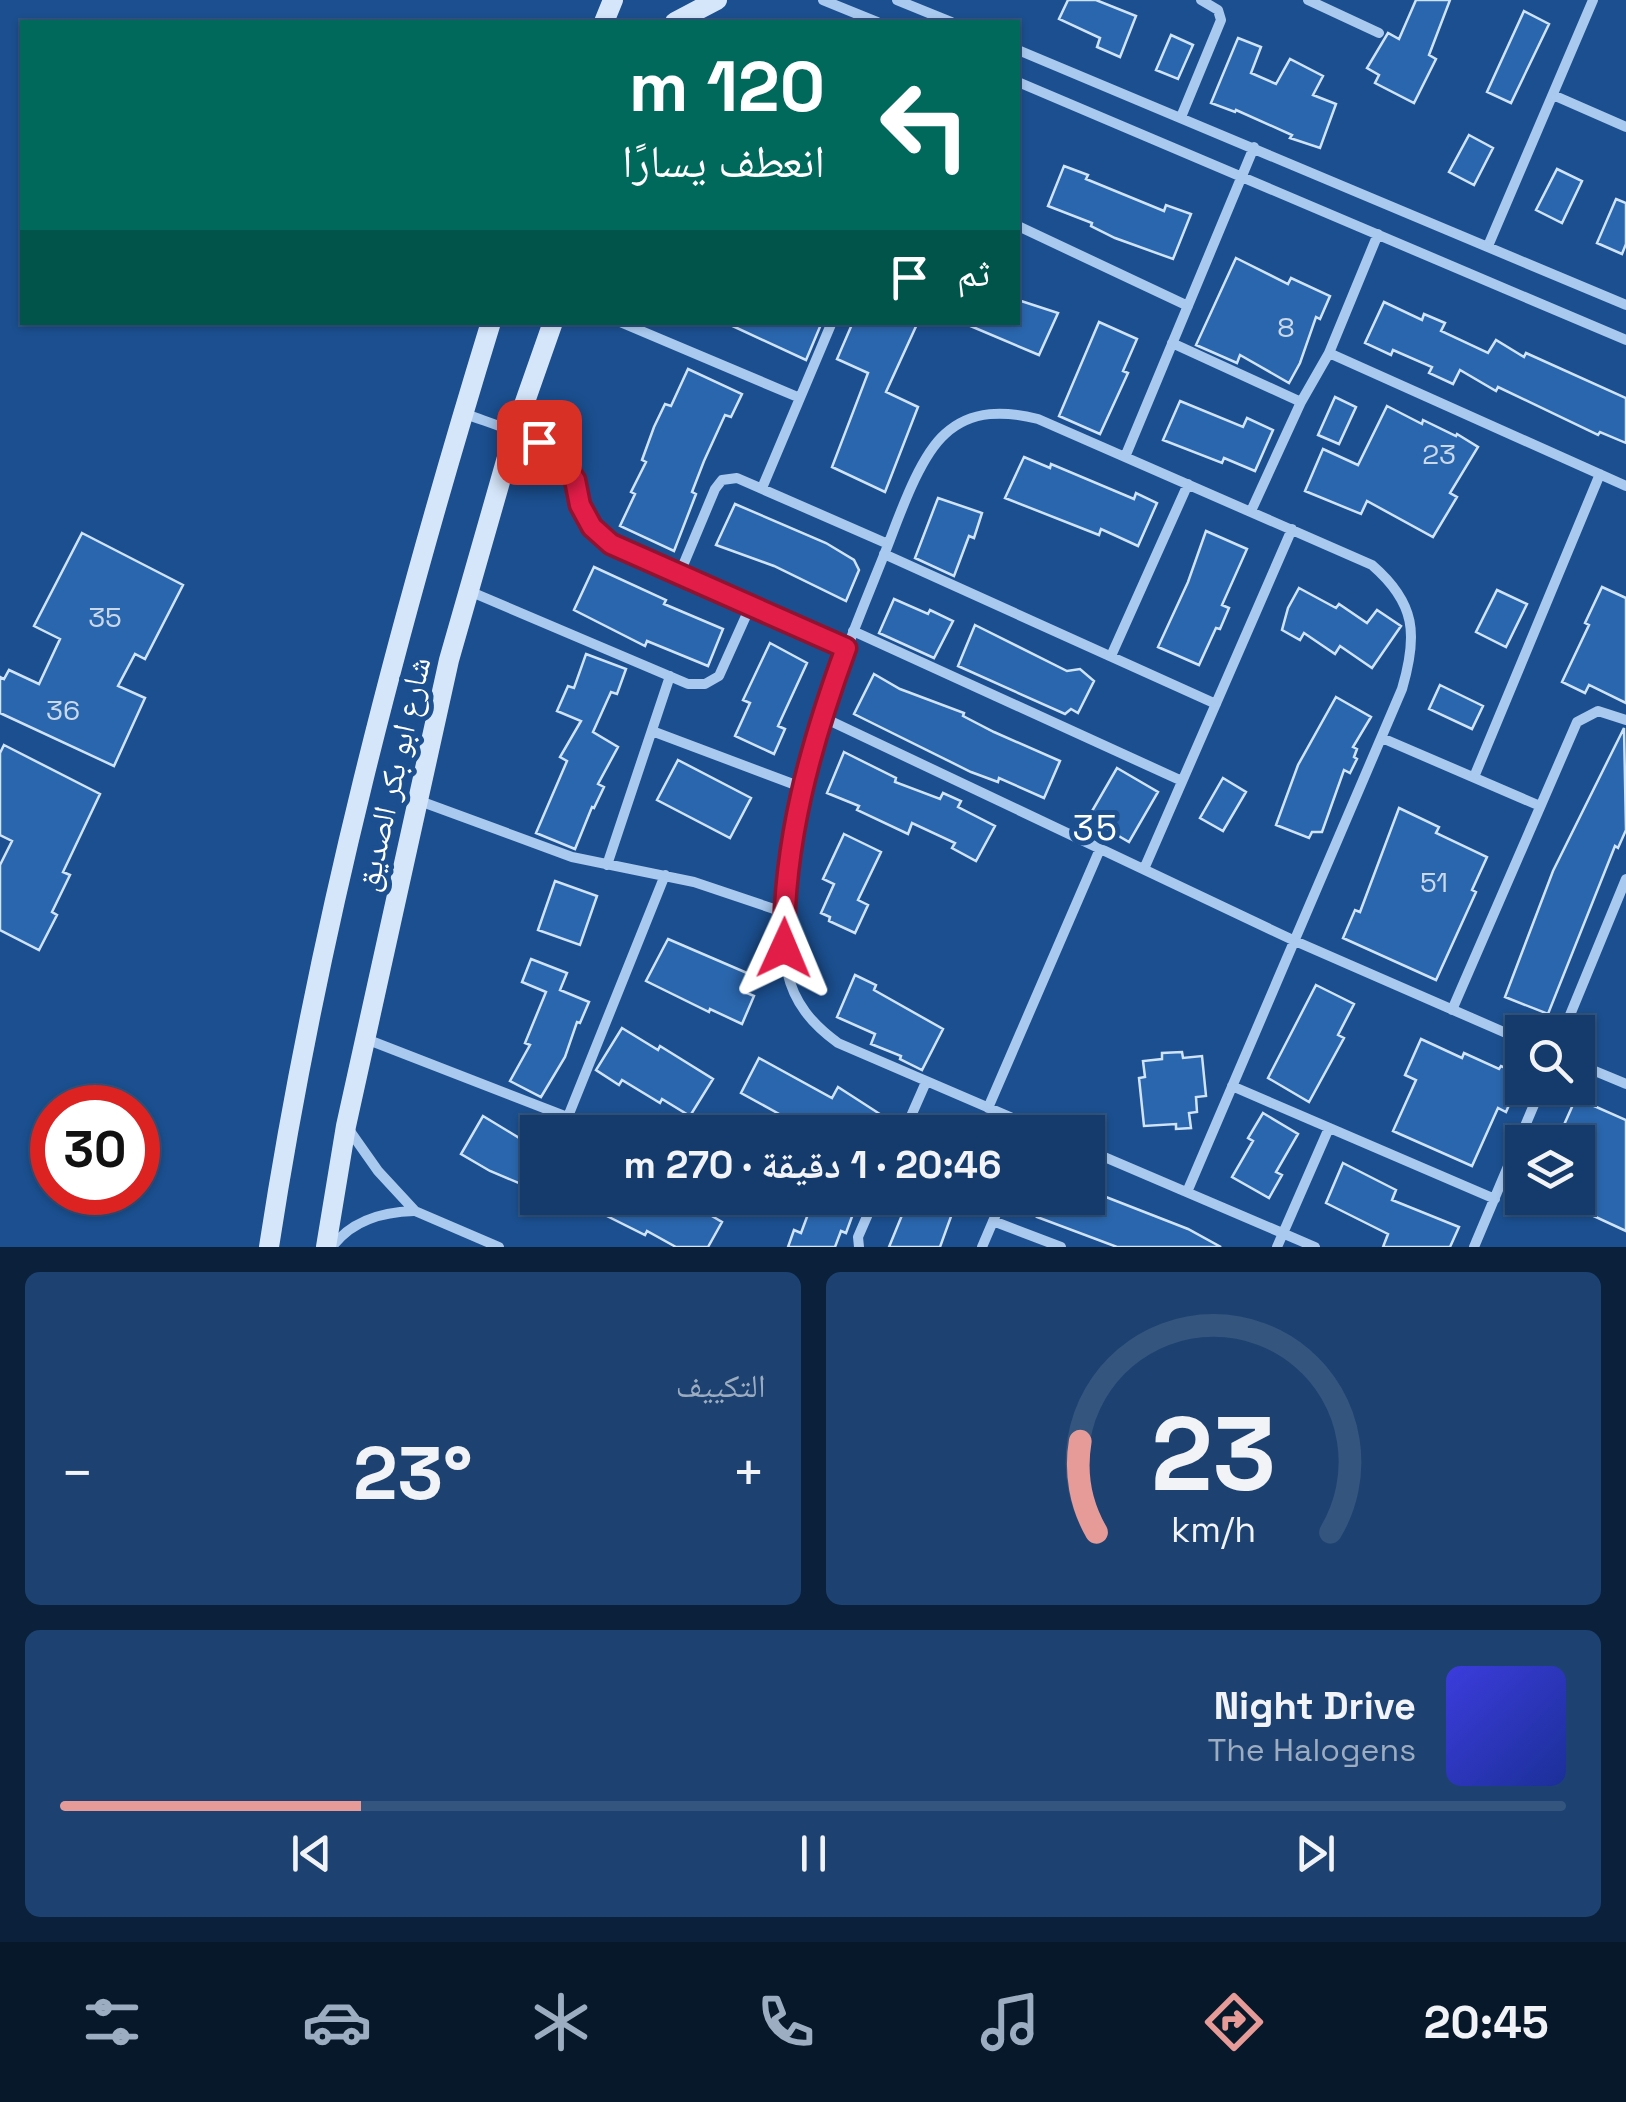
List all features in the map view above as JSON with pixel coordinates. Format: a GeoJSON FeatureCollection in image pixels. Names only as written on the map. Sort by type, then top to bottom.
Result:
{"type":"FeatureCollection","features":[{"type":"Feature","properties":{"kind":"main road"},"geometry":{"type":"LineString","coordinates":[[678,20],[717,0]]}},
{"type":"Feature","properties":{"kind":"main road","name":"شارع ابو بكر الصديق"},"geometry":{"type":"LineString","coordinates":[[269,1247],[284,1152],[350,838],[396,648],[490,325]]}},
{"type":"Feature","properties":{"kind":"main road","name":"شارع ابو بكر الصديق"},"geometry":{"type":"LineString","coordinates":[[329,1247],[346,1126],[416,800],[468,591],[514,433],[553,325]]}},
{"type":"Feature","properties":{"kind":"street"},"geometry":{"type":"LineString","coordinates":[[823,0],[872,20]]}},
{"type":"Feature","properties":{"kind":"street"},"geometry":{"type":"LineString","coordinates":[[896,0],[946,20]]}},
{"type":"Feature","properties":{"kind":"street"},"geometry":{"type":"LineString","coordinates":[[1181,117],[1221,20],[1218,10],[1201,0]]}},
{"type":"Feature","properties":{"kind":"street"},"geometry":{"type":"LineString","coordinates":[[1308,0],[1379,33]]}},
{"type":"Feature","properties":{"kind":"street"},"geometry":{"type":"LineString","coordinates":[[1488,246],[1594,0]]}},
{"type":"Feature","properties":{"kind":"street"},"geometry":{"type":"LineString","coordinates":[[1020,51],[1626,306]]}},
{"type":"Feature","properties":{"kind":"street"},"geometry":{"type":"LineString","coordinates":[[1020,83],[1626,340]]}},
{"type":"Feature","properties":{"kind":"street"},"geometry":{"type":"LineString","coordinates":[[1553,95],[1626,127]]}},
{"type":"Feature","properties":{"kind":"street"},"geometry":{"type":"LineString","coordinates":[[1125,457],[1254,147]]}},
{"type":"Feature","properties":{"kind":"street"},"geometry":{"type":"LineString","coordinates":[[1020,227],[1188,306]]}},
{"type":"Feature","properties":{"kind":"street"},"geometry":{"type":"LineString","coordinates":[[1251,512],[1329,354],[1378,234]]}},
{"type":"Feature","properties":{"kind":"street"},"geometry":{"type":"LineString","coordinates":[[627,325],[800,398]]}},
{"type":"Feature","properties":{"kind":"street"},"geometry":{"type":"LineString","coordinates":[[762,488],[831,325]]}},
{"type":"Feature","properties":{"kind":"street"},"geometry":{"type":"LineString","coordinates":[[1172,343],[1302,402]]}},
{"type":"Feature","properties":{"kind":"street"},"geometry":{"type":"LineString","coordinates":[[1329,354],[1626,486]]}},
{"type":"Feature","properties":{"kind":"street"},"geometry":{"type":"LineString","coordinates":[[1002,1115],[838,1044],[818,1028],[804,1012],[787,971],[783,912],[788,854],[802,787],[846,648],[886,549],[932,449],[961,422],[1010,412],[1038,420],[1372,565],[1403,600],[1410,620],[1413,642],[1402,688],[1186,1192]]}},
{"type":"Feature","properties":{"kind":"street"},"geometry":{"type":"LineString","coordinates":[[463,414],[539,442],[560,458],[575,480],[580,505],[592,527],[611,544],[846,648]]}},
{"type":"Feature","properties":{"kind":"street"},"geometry":{"type":"LineString","coordinates":[[1474,777],[1600,474]]}},
{"type":"Feature","properties":{"kind":"street"},"geometry":{"type":"LineString","coordinates":[[679,575],[715,489],[722,480],[737,478],[1216,704]]}},
{"type":"Feature","properties":{"kind":"street"},"geometry":{"type":"LineString","coordinates":[[1111,656],[1188,484]]}},
{"type":"Feature","properties":{"kind":"street"},"geometry":{"type":"LineString","coordinates":[[1144,869],[1292,529]]}},
{"type":"Feature","properties":{"kind":"street"},"geometry":{"type":"LineString","coordinates":[[468,591],[688,684],[705,684],[719,676],[750,607]]}},
{"type":"Feature","properties":{"kind":"street"},"geometry":{"type":"LineString","coordinates":[[853,631],[1182,781]]}},
{"type":"Feature","properties":{"kind":"street"},"geometry":{"type":"LineString","coordinates":[[607,866],[670,676]]}},
{"type":"Feature","properties":{"kind":"street"},"geometry":{"type":"LineString","coordinates":[[1452,1010],[1577,722],[1598,711],[1626,720]]}},
{"type":"Feature","properties":{"kind":"street"},"geometry":{"type":"LineString","coordinates":[[822,717],[1295,941],[1505,1033]]}},
{"type":"Feature","properties":{"kind":"street"},"geometry":{"type":"LineString","coordinates":[[652,732],[802,787]]}},
{"type":"Feature","properties":{"kind":"street"},"geometry":{"type":"LineString","coordinates":[[1382,738],[1540,806]]}},
{"type":"Feature","properties":{"kind":"street"},"geometry":{"type":"LineString","coordinates":[[416,800],[542,847],[607,866],[665,875],[783,912]]}},
{"type":"Feature","properties":{"kind":"street"},"geometry":{"type":"LineString","coordinates":[[988,1108],[1100,848]]}},
{"type":"Feature","properties":{"kind":"street"},"geometry":{"type":"LineString","coordinates":[[569,1115],[665,875]]}},
{"type":"Feature","properties":{"kind":"street"},"geometry":{"type":"LineString","coordinates":[[1571,1015],[1626,879]]}},
{"type":"Feature","properties":{"kind":"street"},"geometry":{"type":"LineString","coordinates":[[366,1039],[557,1115]]}},
{"type":"Feature","properties":{"kind":"street"},"geometry":{"type":"LineString","coordinates":[[1595,1071],[1626,1084]]}},
{"type":"Feature","properties":{"kind":"street"},"geometry":{"type":"LineString","coordinates":[[911,1115],[926,1082]]}},
{"type":"Feature","properties":{"kind":"street"},"geometry":{"type":"LineString","coordinates":[[1232,1086],[1495,1199]]}},
{"type":"Feature","properties":{"kind":"street"},"geometry":{"type":"LineString","coordinates":[[1474,1247],[1534,1105]]}},
{"type":"Feature","properties":{"kind":"street"},"geometry":{"type":"LineString","coordinates":[[346,1126],[378,1171],[415,1211],[499,1247]]}},
{"type":"Feature","properties":{"kind":"street"},"geometry":{"type":"LineString","coordinates":[[1277,1247],[1329,1128]]}},
{"type":"Feature","properties":{"kind":"street"},"geometry":{"type":"LineString","coordinates":[[1105,1157],[1315,1247]]}},
{"type":"Feature","properties":{"kind":"street"},"geometry":{"type":"LineString","coordinates":[[329,1247],[372,1217],[415,1211]]}},
{"type":"Feature","properties":{"kind":"street"},"geometry":{"type":"LineString","coordinates":[[858,1247],[868,1215]]}},
{"type":"Feature","properties":{"kind":"street"},"geometry":{"type":"LineString","coordinates":[[982,1247],[996,1215]]}},
{"type":"Feature","properties":{"kind":"street"},"geometry":{"type":"LineString","coordinates":[[993,1221],[1061,1247]]}},
{"type":"Feature","properties":{"kind":"building"},"geometry":{"type":"Polygon","coordinates":[[[1068,0],[1096,0],[1136,16],[1120,57],[1097,47],[1100,38],[1059,19],[1068,0]]]}},
{"type":"Feature","properties":{"kind":"building"},"geometry":{"type":"Polygon","coordinates":[[[1416,0],[1450,0],[1429,55],[1436,59],[1414,103],[1375,83],[1379,75],[1367,68],[1388,33],[1399,39],[1416,0]]]}},
{"type":"Feature","properties":{"kind":"building"},"geometry":{"type":"Polygon","coordinates":[[[1524,11],[1549,24],[1511,103],[1487,92],[1524,11]]]}},
{"type":"Feature","properties":{"kind":"building"},"geometry":{"type":"Polygon","coordinates":[[[1171,35],[1193,45],[1178,79],[1156,70],[1171,35]]]}},
{"type":"Feature","properties":{"kind":"building"},"geometry":{"type":"Polygon","coordinates":[[[1238,38],[1261,47],[1251,73],[1276,84],[1290,59],[1323,76],[1313,95],[1336,104],[1320,148],[1290,138],[1292,135],[1236,110],[1211,103],[1238,38]]]}},
{"type":"Feature","properties":{"kind":"building"},"geometry":{"type":"Polygon","coordinates":[[[1469,135],[1493,148],[1474,185],[1449,172],[1469,135]]]}},
{"type":"Feature","properties":{"kind":"building"},"geometry":{"type":"Polygon","coordinates":[[[1064,166],[1164,211],[1166,205],[1191,214],[1173,259],[1115,238],[1091,226],[1092,223],[1048,206],[1064,166]]]}},
{"type":"Feature","properties":{"kind":"building"},"geometry":{"type":"Polygon","coordinates":[[[1557,169],[1582,181],[1562,223],[1536,210],[1557,169]]]}},
{"type":"Feature","properties":{"kind":"building"},"geometry":{"type":"Polygon","coordinates":[[[1616,199],[1626,203],[1626,244],[1622,254],[1597,243],[1616,199]]]}},
{"type":"Feature","properties":{"kind":"building"},"geometry":{"type":"Polygon","coordinates":[[[1236,258],[1288,284],[1291,278],[1330,296],[1320,319],[1316,317],[1289,383],[1240,355],[1237,363],[1196,345],[1236,258]]]}},
{"type":"Feature","properties":{"kind":"building"},"geometry":{"type":"Polygon","coordinates":[[[1020,301],[1058,313],[1039,355],[968,325],[1020,325],[1020,301]]]}},
{"type":"Feature","properties":{"kind":"building"},"geometry":{"type":"Polygon","coordinates":[[[1384,302],[1422,320],[1424,314],[1445,323],[1441,331],[1488,353],[1496,340],[1524,357],[1526,353],[1626,398],[1626,443],[1600,432],[1598,435],[1498,387],[1496,391],[1460,370],[1453,384],[1429,373],[1432,367],[1365,343],[1384,302]]]}},
{"type":"Feature","properties":{"kind":"building"},"geometry":{"type":"Polygon","coordinates":[[[1099,322],[1137,339],[1123,371],[1128,373],[1100,434],[1059,416],[1099,322]]]}},
{"type":"Feature","properties":{"kind":"building"},"geometry":{"type":"Polygon","coordinates":[[[730,325],[821,325],[806,360],[730,325]]]}},
{"type":"Feature","properties":{"kind":"building"},"geometry":{"type":"Polygon","coordinates":[[[852,325],[917,325],[886,392],[918,407],[885,492],[832,467],[868,373],[837,359],[852,325]]]}},
{"type":"Feature","properties":{"kind":"building"},"geometry":{"type":"Polygon","coordinates":[[[688,369],[742,394],[731,417],[725,415],[704,461],[674,551],[620,526],[646,462],[642,460],[654,427],[665,404],[671,406],[688,369]]]}},
{"type":"Feature","properties":{"kind":"building"},"geometry":{"type":"Polygon","coordinates":[[[1335,397],[1356,407],[1339,444],[1318,435],[1335,397]]]}},
{"type":"Feature","properties":{"kind":"building"},"geometry":{"type":"Polygon","coordinates":[[[1180,401],[1243,427],[1247,418],[1273,430],[1255,471],[1163,440],[1180,401]]]}},
{"type":"Feature","properties":{"kind":"building"},"geometry":{"type":"Polygon","coordinates":[[[1387,406],[1422,424],[1423,420],[1457,434],[1478,447],[1450,493],[1457,497],[1433,537],[1367,501],[1361,514],[1305,491],[1323,449],[1358,465],[1387,406]]]}},
{"type":"Feature","properties":{"kind":"building"},"geometry":{"type":"Polygon","coordinates":[[[1024,457],[1050,468],[1051,464],[1134,499],[1136,493],[1157,503],[1138,546],[1101,529],[1099,535],[1005,498],[1024,457]]]}},
{"type":"Feature","properties":{"kind":"building"},"geometry":{"type":"Polygon","coordinates":[[[938,498],[982,513],[954,576],[915,558],[938,498]]]}},
{"type":"Feature","properties":{"kind":"building"},"geometry":{"type":"Polygon","coordinates":[[[735,504],[826,543],[854,560],[859,570],[846,601],[774,566],[716,545],[735,504]]]}},
{"type":"Feature","properties":{"kind":"building"},"geometry":{"type":"Polygon","coordinates":[[[1206,531],[1247,549],[1222,605],[1229,608],[1199,665],[1158,647],[1206,531]]]}},
{"type":"Feature","properties":{"kind":"building"},"geometry":{"type":"Polygon","coordinates":[[[82,533],[183,585],[145,659],[135,654],[118,686],[145,698],[114,766],[0,713],[0,677],[4,679],[9,670],[39,684],[60,639],[34,626],[82,533]]]}},
{"type":"Feature","properties":{"kind":"building"},"geometry":{"type":"Polygon","coordinates":[[[594,567],[666,600],[664,604],[723,629],[708,666],[647,641],[645,646],[574,610],[594,567]]]}},
{"type":"Feature","properties":{"kind":"building"},"geometry":{"type":"Polygon","coordinates":[[[1602,587],[1626,598],[1626,703],[1589,685],[1585,693],[1562,682],[1602,587]]]}},
{"type":"Feature","properties":{"kind":"building"},"geometry":{"type":"Polygon","coordinates":[[[1299,588],[1336,608],[1339,604],[1367,623],[1377,610],[1401,626],[1372,668],[1340,646],[1335,654],[1304,633],[1300,640],[1282,630],[1299,588]]]}},
{"type":"Feature","properties":{"kind":"building"},"geometry":{"type":"Polygon","coordinates":[[[1497,590],[1527,604],[1506,647],[1476,632],[1497,590]]]}},
{"type":"Feature","properties":{"kind":"building"},"geometry":{"type":"Polygon","coordinates":[[[894,599],[953,621],[934,658],[879,633],[894,599]]]}},
{"type":"Feature","properties":{"kind":"building"},"geometry":{"type":"Polygon","coordinates":[[[975,625],[1067,671],[1080,669],[1094,681],[1078,713],[1071,709],[1065,714],[958,666],[975,625]]]}},
{"type":"Feature","properties":{"kind":"building"},"geometry":{"type":"Polygon","coordinates":[[[770,643],[807,663],[778,726],[785,729],[774,754],[735,736],[750,703],[743,700],[770,643]]]}},
{"type":"Feature","properties":{"kind":"building"},"geometry":{"type":"Polygon","coordinates":[[[586,654],[626,669],[617,694],[611,692],[593,732],[618,747],[598,784],[604,787],[575,849],[536,833],[567,761],[560,757],[581,721],[557,711],[568,686],[574,688],[586,654]]]}},
{"type":"Feature","properties":{"kind":"building"},"geometry":{"type":"Polygon","coordinates":[[[874,674],[1060,761],[1044,798],[999,778],[998,782],[971,772],[854,714],[874,674]]]}},
{"type":"Feature","properties":{"kind":"building"},"geometry":{"type":"Polygon","coordinates":[[[1440,685],[1483,706],[1472,729],[1429,709],[1440,685]]]}},
{"type":"Feature","properties":{"kind":"building"},"geometry":{"type":"Polygon","coordinates":[[[1336,697],[1371,717],[1353,747],[1357,749],[1357,759],[1350,773],[1344,770],[1322,832],[1312,832],[1309,838],[1276,825],[1298,765],[1336,697]]]}},
{"type":"Feature","properties":{"kind":"building"},"geometry":{"type":"Polygon","coordinates":[[[1624,728],[1626,830],[1618,848],[1615,846],[1548,1014],[1505,997],[1553,871],[1624,728]]]}},
{"type":"Feature","properties":{"kind":"building"},"geometry":{"type":"Polygon","coordinates":[[[4,745],[100,794],[63,872],[70,875],[52,912],[57,915],[39,950],[0,930],[0,865],[12,841],[0,835],[0,753],[4,745]]]}},
{"type":"Feature","properties":{"kind":"building"},"geometry":{"type":"Polygon","coordinates":[[[844,752],[896,778],[895,782],[940,799],[943,793],[961,801],[958,807],[995,826],[976,861],[952,848],[955,843],[912,823],[908,834],[827,793],[844,752]]]}},
{"type":"Feature","properties":{"kind":"building"},"geometry":{"type":"Polygon","coordinates":[[[678,760],[751,798],[730,838],[657,800],[678,760]]]}},
{"type":"Feature","properties":{"kind":"building"},"geometry":{"type":"Polygon","coordinates":[[[1117,768],[1158,792],[1129,842],[1088,818],[1117,768]]]}},
{"type":"Feature","properties":{"kind":"building"},"geometry":{"type":"Polygon","coordinates":[[[1223,778],[1246,792],[1223,831],[1200,818],[1223,778]]]}},
{"type":"Feature","properties":{"kind":"building"},"geometry":{"type":"Polygon","coordinates":[[[1399,808],[1439,827],[1436,833],[1487,857],[1472,890],[1476,892],[1436,980],[1343,938],[1355,910],[1360,912],[1399,808]]]}},
{"type":"Feature","properties":{"kind":"building"},"geometry":{"type":"Polygon","coordinates":[[[844,834],[881,852],[858,900],[868,905],[855,933],[821,913],[834,884],[823,879],[844,834]]]}},
{"type":"Feature","properties":{"kind":"building"},"geometry":{"type":"Polygon","coordinates":[[[555,881],[597,896],[580,945],[538,930],[555,881]]]}},
{"type":"Feature","properties":{"kind":"building"},"geometry":{"type":"Polygon","coordinates":[[[668,939],[754,976],[747,993],[754,996],[742,1024],[646,981],[668,939]]]}},
{"type":"Feature","properties":{"kind":"building"},"geometry":{"type":"Polygon","coordinates":[[[531,959],[567,973],[560,990],[589,1002],[565,1057],[541,1097],[510,1081],[530,1045],[525,1043],[546,992],[522,982],[531,959]]]}},
{"type":"Feature","properties":{"kind":"building"},"geometry":{"type":"Polygon","coordinates":[[[855,975],[943,1029],[922,1070],[871,1044],[875,1034],[837,1017],[855,975]]]}},
{"type":"Feature","properties":{"kind":"building"},"geometry":{"type":"Polygon","coordinates":[[[1316,985],[1354,1004],[1338,1035],[1344,1038],[1309,1102],[1268,1078],[1316,985]]]}},
{"type":"Feature","properties":{"kind":"building"},"geometry":{"type":"Polygon","coordinates":[[[622,1028],[713,1079],[688,1115],[622,1080],[619,1085],[596,1070],[622,1028]]]}},
{"type":"Feature","properties":{"kind":"building"},"geometry":{"type":"Polygon","coordinates":[[[1421,1039],[1462,1058],[1464,1053],[1499,1069],[1505,1068],[1505,1105],[1509,1105],[1506,1112],[1498,1108],[1472,1166],[1393,1131],[1416,1080],[1405,1075],[1421,1039]]]}},
{"type":"Feature","properties":{"kind":"building"},"geometry":{"type":"Polygon","coordinates":[[[1182,1052],[1183,1058],[1202,1056],[1206,1096],[1196,1097],[1197,1112],[1189,1113],[1191,1128],[1176,1129],[1176,1124],[1144,1126],[1139,1078],[1145,1077],[1143,1061],[1162,1059],[1162,1053],[1182,1052]]]}},
{"type":"Feature","properties":{"kind":"building"},"geometry":{"type":"Polygon","coordinates":[[[759,1058],[832,1098],[838,1087],[881,1115],[781,1115],[741,1093],[759,1058]]]}},
{"type":"Feature","properties":{"kind":"building"},"geometry":{"type":"Polygon","coordinates":[[[1573,1105],[1592,1105],[1626,1120],[1626,1231],[1591,1215],[1595,1215],[1595,1125],[1564,1125],[1573,1105]]]}},
{"type":"Feature","properties":{"kind":"building"},"geometry":{"type":"Polygon","coordinates":[[[1263,1113],[1298,1134],[1276,1172],[1282,1175],[1269,1198],[1232,1177],[1253,1141],[1248,1138],[1263,1113]]]}},
{"type":"Feature","properties":{"kind":"building"},"geometry":{"type":"Polygon","coordinates":[[[483,1116],[520,1138],[520,1184],[490,1171],[461,1154],[483,1116]]]}},
{"type":"Feature","properties":{"kind":"building"},"geometry":{"type":"Polygon","coordinates":[[[1343,1163],[1396,1190],[1392,1200],[1459,1227],[1450,1247],[1383,1247],[1388,1234],[1326,1203],[1343,1163]]]}},
{"type":"Feature","properties":{"kind":"building"},"geometry":{"type":"Polygon","coordinates":[[[1105,1197],[1188,1229],[1221,1247],[1117,1247],[1037,1217],[1105,1215],[1105,1197]]]}},
{"type":"Feature","properties":{"kind":"building"},"geometry":{"type":"Polygon","coordinates":[[[605,1215],[710,1215],[722,1222],[708,1247],[676,1247],[647,1231],[645,1235],[605,1215]]]}},
{"type":"Feature","properties":{"kind":"building"},"geometry":{"type":"Polygon","coordinates":[[[808,1215],[853,1215],[835,1247],[788,1247],[794,1230],[801,1233],[808,1215]]]}},
{"type":"Feature","properties":{"kind":"building"},"geometry":{"type":"Polygon","coordinates":[[[902,1215],[952,1215],[940,1247],[889,1247],[902,1215]]]}},
{"type":"Feature","properties":{"kind":"district","name":"35"},"geometry":{"type":"Point","coordinates":[1096,828]}},
{"type":"Feature","properties":{"kind":"route"},"geometry":{"type":"LineString","coordinates":[[539,442],[560,458],[575,480],[580,505],[592,527],[611,544],[846,648],[795,812],[783,912],[784,948]]}}]}
